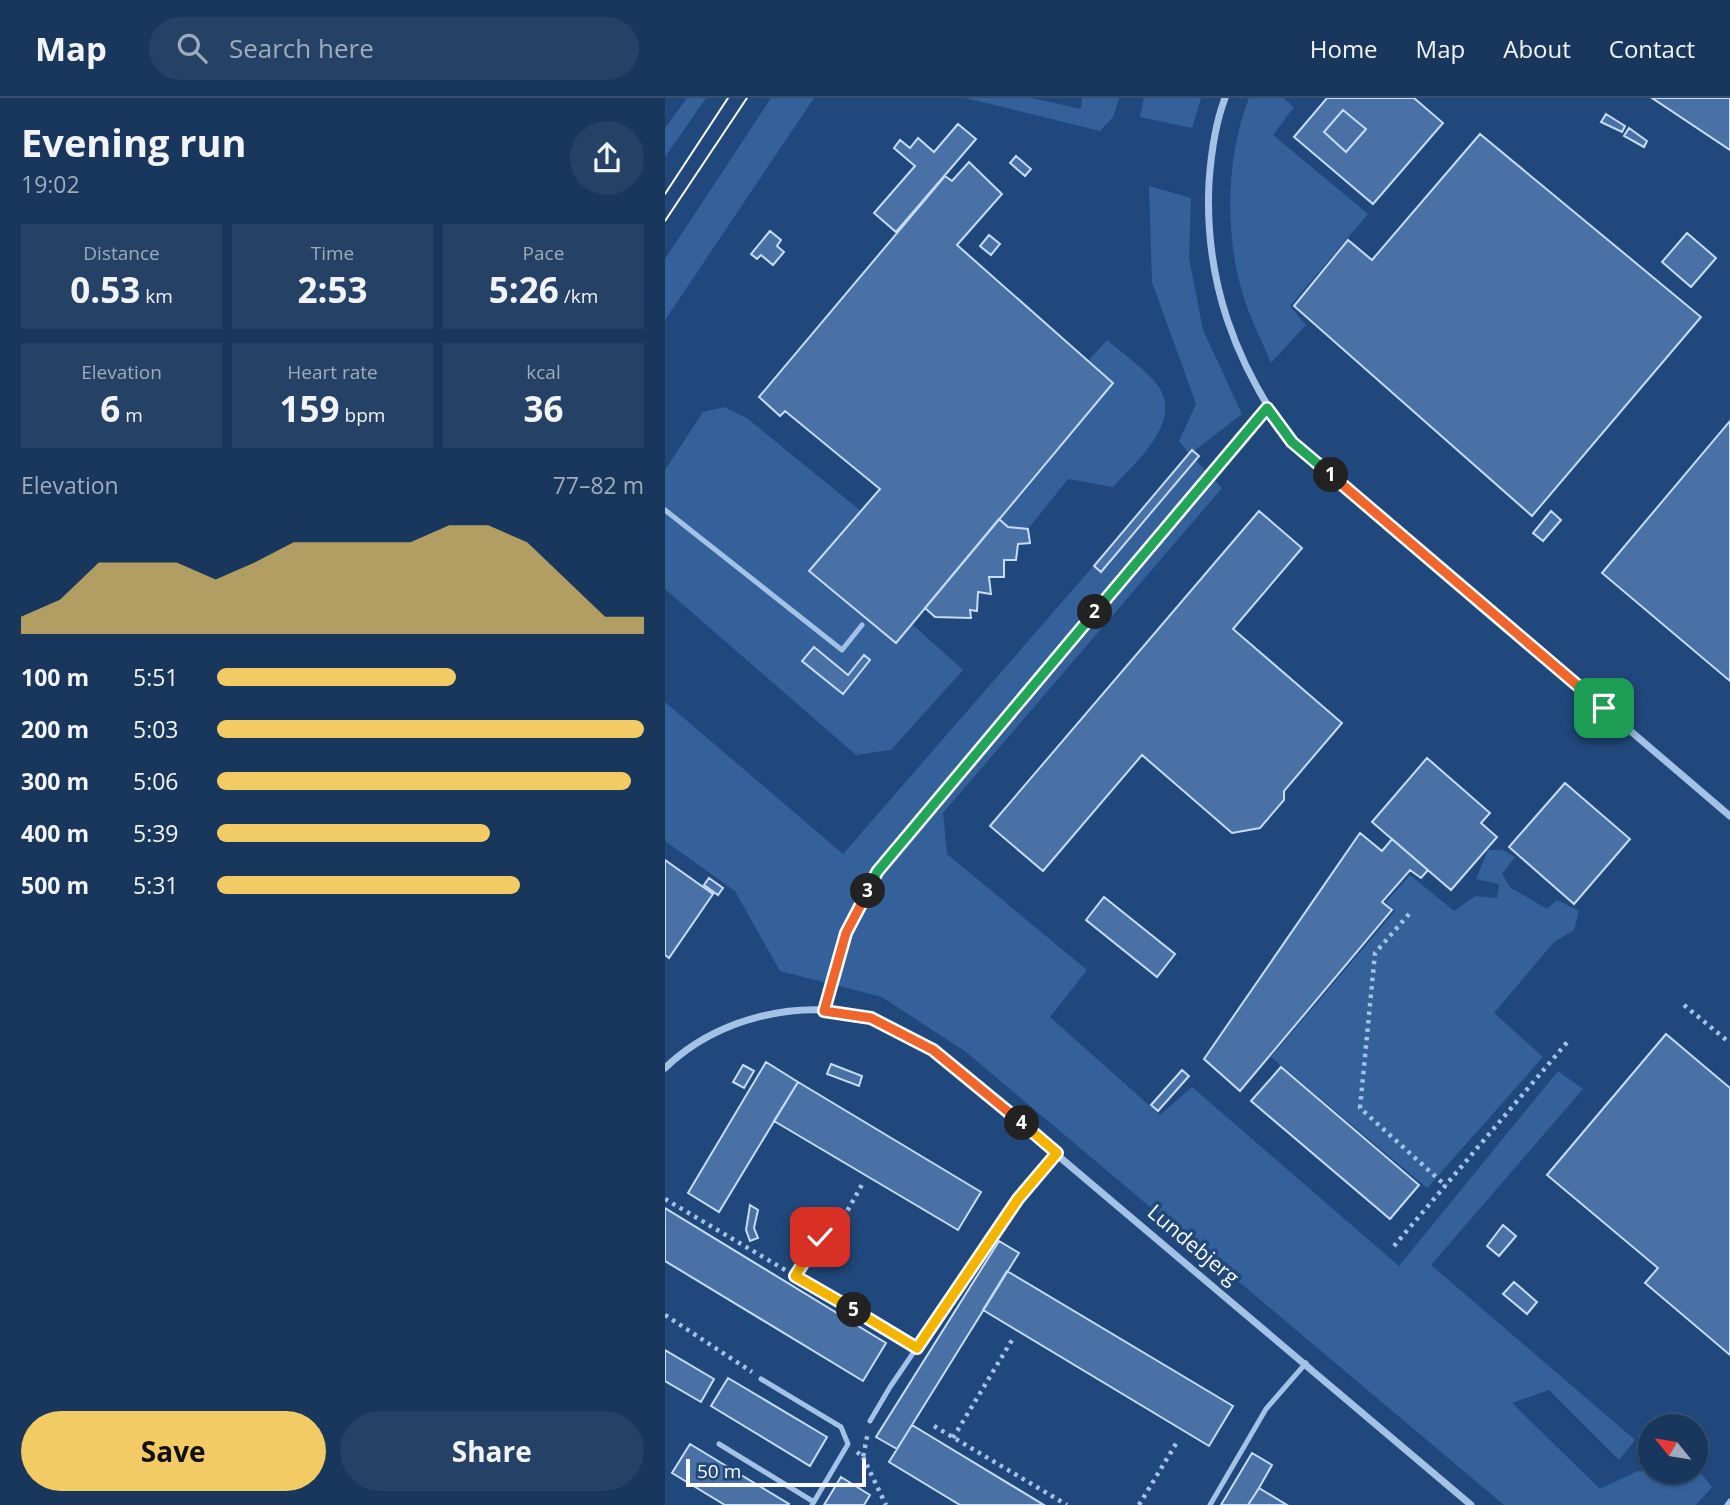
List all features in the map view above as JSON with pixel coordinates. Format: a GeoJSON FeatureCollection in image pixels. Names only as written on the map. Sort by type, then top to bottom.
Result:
{"type":"FeatureCollection","features":[{"type":"Feature","properties":{"kind":"street"},"geometry":{"type":"LineString","coordinates":[[1225,98],[1210,163],[1208,214],[1212,265],[1233,339],[1267,408],[1292,442],[1730,816]]}},
{"type":"Feature","properties":{"kind":"street","name":"Lundebjerg"},"geometry":{"type":"LineString","coordinates":[[665,1068],[683,1051],[726,1026],[770,1013],[824,1011],[871,1018],[933,1050],[1471,1505]]}},
{"type":"Feature","properties":{"kind":"lane"},"geometry":{"type":"LineString","coordinates":[[665,510],[842,650],[862,625]]}},
{"type":"Feature","properties":{"kind":"lane"},"geometry":{"type":"LineString","coordinates":[[870,1421],[1018,1199],[1057,1153]]}},
{"type":"Feature","properties":{"kind":"lane"},"geometry":{"type":"LineString","coordinates":[[1210,1505],[1266,1409],[1306,1363]]}},
{"type":"Feature","properties":{"kind":"lane"},"geometry":{"type":"LineString","coordinates":[[719,1444],[813,1503],[848,1444],[841,1427],[761,1379]]}},
{"type":"Feature","properties":{"kind":"path"},"geometry":{"type":"LineString","coordinates":[[824,1011],[846,933],[877,872],[1267,408]]}},
{"type":"Feature","properties":{"kind":"path"},"geometry":{"type":"LineString","coordinates":[[1409,914],[1375,953],[1360,1108],[1446,1185]]}},
{"type":"Feature","properties":{"kind":"path"},"geometry":{"type":"LineString","coordinates":[[1683,1005],[1730,1043]]}},
{"type":"Feature","properties":{"kind":"path"},"geometry":{"type":"LineString","coordinates":[[1394,1246],[1569,1041]]}},
{"type":"Feature","properties":{"kind":"path"},"geometry":{"type":"LineString","coordinates":[[795,1276],[812,1246],[845,1215],[864,1181]]}},
{"type":"Feature","properties":{"kind":"path"},"geometry":{"type":"LineString","coordinates":[[665,1199],[917,1348]]}},
{"type":"Feature","properties":{"kind":"path"},"geometry":{"type":"LineString","coordinates":[[665,1315],[761,1379]]}},
{"type":"Feature","properties":{"kind":"path"},"geometry":{"type":"LineString","coordinates":[[953,1438],[1011,1340]]}},
{"type":"Feature","properties":{"kind":"path"},"geometry":{"type":"LineString","coordinates":[[934,1426],[1067,1505]]}},
{"type":"Feature","properties":{"kind":"path"},"geometry":{"type":"LineString","coordinates":[[1139,1505],[1177,1442]]}},
{"type":"Feature","properties":{"kind":"path"},"geometry":{"type":"LineString","coordinates":[[863,1457],[886,1505]]}},
{"type":"Feature","properties":{"kind":"shaded area"},"geometry":{"type":"Polygon","coordinates":[[[687,98],[706,98],[665,157],[665,128],[687,98]]]}},
{"type":"Feature","properties":{"kind":"shaded area"},"geometry":{"type":"Polygon","coordinates":[[[771,98],[814,98],[665,320],[665,259],[771,98]]]}},
{"type":"Feature","properties":{"kind":"shaded area"},"geometry":{"type":"Polygon","coordinates":[[[966,98],[1032,98],[1081,109],[1082,98],[1119,98],[1113,117],[1100,131],[966,98]]]}},
{"type":"Feature","properties":{"kind":"shaded area"},"geometry":{"type":"Polygon","coordinates":[[[1144,98],[1201,98],[1192,128],[1140,117],[1144,98]]]}},
{"type":"Feature","properties":{"kind":"shaded area"},"geometry":{"type":"Polygon","coordinates":[[[1249,98],[1283,98],[1294,107],[1273,135],[1368,214],[1290,306],[1306,325],[1271,363],[1246,304],[1239,280],[1231,227],[1230,200],[1235,147],[1249,98]]]}},
{"type":"Feature","properties":{"kind":"shaded area"},"geometry":{"type":"Polygon","coordinates":[[[1149,186],[1191,198],[1189,258],[1203,330],[1242,414],[1190,454],[1222,488],[943,813],[947,854],[1087,970],[1050,1017],[1160,1115],[1192,1087],[1399,1266],[1558,1071],[1583,1089],[1431,1265],[1635,1440],[1619,1460],[1549,1390],[1512,1403],[1600,1489],[1638,1471],[1638,1484],[1708,1482],[1712,1487],[1696,1505],[1504,1505],[966,1052],[882,997],[780,971],[735,891],[665,841],[665,702],[843,854],[1190,455],[1179,441],[1196,404],[1152,282],[1149,186]]]}},
{"type":"Feature","properties":{"kind":"shaded area"},"geometry":{"type":"Polygon","coordinates":[[[1107,340],[1159,387],[1165,401],[1165,415],[1153,442],[1113,487],[1068,479],[1028,529],[1008,527],[999,519],[1112,383],[1088,361],[1107,340]]]}},
{"type":"Feature","properties":{"kind":"shaded area"},"geometry":{"type":"Polygon","coordinates":[[[724,407],[748,419],[861,511],[809,572],[895,643],[912,624],[963,670],[891,750],[856,755],[665,589],[665,470],[703,412],[724,407]]]}},
{"type":"Feature","properties":{"kind":"shaded area"},"geometry":{"type":"Polygon","coordinates":[[[1488,850],[1503,850],[1515,857],[1502,874],[1511,888],[1547,909],[1557,900],[1579,911],[1574,930],[1554,942],[1494,1013],[1543,1057],[1427,1188],[1271,1057],[1395,911],[1386,902],[1410,875],[1454,911],[1475,896],[1497,898],[1499,884],[1476,879],[1488,850]]]}},
{"type":"Feature","properties":{"kind":"building"},"geometry":{"type":"Polygon","coordinates":[[[1327,98],[1414,98],[1443,123],[1373,204],[1294,137],[1327,98]],[[1343,110],[1324,132],[1346,152],[1366,129],[1343,110]]]}},
{"type":"Feature","properties":{"kind":"building"},"geometry":{"type":"Polygon","coordinates":[[[1652,98],[1730,98],[1730,150],[1652,98]]]}},
{"type":"Feature","properties":{"kind":"building"},"geometry":{"type":"Polygon","coordinates":[[[1343,110],[1366,129],[1346,152],[1324,132],[1343,110]]]}},
{"type":"Feature","properties":{"kind":"building"},"geometry":{"type":"Polygon","coordinates":[[[1606,114],[1625,126],[1622,132],[1601,122],[1606,114]]]}},
{"type":"Feature","properties":{"kind":"building"},"geometry":{"type":"Polygon","coordinates":[[[958,124],[976,139],[896,232],[874,213],[915,166],[894,148],[900,140],[910,148],[918,138],[934,152],[958,124]]]}},
{"type":"Feature","properties":{"kind":"building"},"geometry":{"type":"Polygon","coordinates":[[[1629,128],[1647,141],[1644,147],[1624,136],[1629,128]]]}},
{"type":"Feature","properties":{"kind":"building"},"geometry":{"type":"Polygon","coordinates":[[[1480,134],[1701,317],[1532,516],[1294,306],[1348,240],[1372,260],[1480,134]]]}},
{"type":"Feature","properties":{"kind":"building"},"geometry":{"type":"Polygon","coordinates":[[[1016,156],[1031,169],[1025,176],[1010,163],[1016,156]]]}},
{"type":"Feature","properties":{"kind":"building"},"geometry":{"type":"Polygon","coordinates":[[[969,162],[1002,194],[957,245],[1113,383],[896,643],[809,571],[880,489],[785,411],[780,416],[759,397],[945,176],[952,181],[969,162]]]}},
{"type":"Feature","properties":{"kind":"building"},"geometry":{"type":"Polygon","coordinates":[[[770,231],[781,240],[777,246],[784,252],[773,265],[761,255],[757,259],[751,254],[770,231]]]}},
{"type":"Feature","properties":{"kind":"building"},"geometry":{"type":"Polygon","coordinates":[[[1687,233],[1716,258],[1691,287],[1662,262],[1687,233]]]}},
{"type":"Feature","properties":{"kind":"building"},"geometry":{"type":"Polygon","coordinates":[[[989,235],[1000,244],[991,255],[980,246],[989,235]]]}},
{"type":"Feature","properties":{"kind":"building"},"geometry":{"type":"Polygon","coordinates":[[[1730,421],[1730,681],[1602,573],[1730,421]]]}},
{"type":"Feature","properties":{"kind":"building"},"geometry":{"type":"Polygon","coordinates":[[[1192,450],[1199,456],[1101,572],[1094,566],[1192,450]]]}},
{"type":"Feature","properties":{"kind":"building"},"geometry":{"type":"Polygon","coordinates":[[[1259,511],[1302,548],[1233,629],[1342,723],[1284,791],[1284,800],[1260,828],[1232,833],[1142,755],[1043,871],[990,826],[1259,511]]]}},
{"type":"Feature","properties":{"kind":"building"},"geometry":{"type":"Polygon","coordinates":[[[1551,511],[1561,520],[1543,541],[1533,533],[1551,511]]]}},
{"type":"Feature","properties":{"kind":"building"},"geometry":{"type":"Polygon","coordinates":[[[999,519],[1008,527],[1028,529],[1030,543],[1018,544],[1016,560],[1004,560],[1004,577],[989,577],[991,594],[978,592],[977,611],[970,610],[971,618],[935,617],[925,608],[999,519]]]}},
{"type":"Feature","properties":{"kind":"building"},"geometry":{"type":"Polygon","coordinates":[[[814,647],[848,675],[864,655],[870,660],[843,694],[802,661],[814,647]]]}},
{"type":"Feature","properties":{"kind":"building"},"geometry":{"type":"Polygon","coordinates":[[[1427,758],[1490,813],[1481,823],[1497,837],[1451,890],[1372,822],[1427,758]]]}},
{"type":"Feature","properties":{"kind":"building"},"geometry":{"type":"Polygon","coordinates":[[[1565,783],[1630,839],[1574,904],[1509,847],[1565,783]]]}},
{"type":"Feature","properties":{"kind":"building"},"geometry":{"type":"Polygon","coordinates":[[[1360,833],[1382,851],[1392,839],[1428,870],[1421,878],[1410,870],[1382,902],[1392,910],[1240,1091],[1204,1059],[1360,833]]]}},
{"type":"Feature","properties":{"kind":"building"},"geometry":{"type":"Polygon","coordinates":[[[665,860],[713,894],[669,958],[665,955],[665,860]]]}},
{"type":"Feature","properties":{"kind":"building"},"geometry":{"type":"Polygon","coordinates":[[[709,878],[723,888],[718,895],[704,885],[709,878]]]}},
{"type":"Feature","properties":{"kind":"building"},"geometry":{"type":"Polygon","coordinates":[[[1104,897],[1175,954],[1157,977],[1086,920],[1104,897]]]}},
{"type":"Feature","properties":{"kind":"building"},"geometry":{"type":"Polygon","coordinates":[[[1666,1034],[1730,1088],[1730,1355],[1645,1283],[1658,1268],[1547,1175],[1666,1034]]]}},
{"type":"Feature","properties":{"kind":"building"},"geometry":{"type":"Polygon","coordinates":[[[766,1062],[798,1082],[719,1212],[688,1193],[766,1062]]]}},
{"type":"Feature","properties":{"kind":"building"},"geometry":{"type":"Polygon","coordinates":[[[831,1064],[862,1076],[859,1086],[827,1074],[831,1064]]]}},
{"type":"Feature","properties":{"kind":"building"},"geometry":{"type":"Polygon","coordinates":[[[743,1065],[754,1071],[744,1088],[733,1082],[743,1065]]]}},
{"type":"Feature","properties":{"kind":"building"},"geometry":{"type":"Polygon","coordinates":[[[1281,1067],[1419,1185],[1390,1219],[1251,1101],[1281,1067]]]}},
{"type":"Feature","properties":{"kind":"building"},"geometry":{"type":"Polygon","coordinates":[[[1182,1070],[1189,1076],[1158,1111],[1151,1105],[1182,1070]]]}},
{"type":"Feature","properties":{"kind":"building"},"geometry":{"type":"Polygon","coordinates":[[[798,1082],[981,1192],[958,1230],[774,1121],[798,1082]]]}},
{"type":"Feature","properties":{"kind":"building"},"geometry":{"type":"Polygon","coordinates":[[[750,1205],[758,1210],[754,1228],[758,1238],[750,1241],[746,1230],[750,1205]]]}},
{"type":"Feature","properties":{"kind":"building"},"geometry":{"type":"Polygon","coordinates":[[[665,1208],[886,1343],[863,1381],[665,1261],[665,1208]]]}},
{"type":"Feature","properties":{"kind":"building"},"geometry":{"type":"Polygon","coordinates":[[[1503,1225],[1516,1236],[1499,1256],[1487,1246],[1503,1225]]]}},
{"type":"Feature","properties":{"kind":"building"},"geometry":{"type":"Polygon","coordinates":[[[999,1241],[1019,1253],[897,1449],[876,1437],[999,1241]]]}},
{"type":"Feature","properties":{"kind":"building"},"geometry":{"type":"Polygon","coordinates":[[[1007,1271],[1233,1406],[1209,1446],[983,1310],[1007,1271]]]}},
{"type":"Feature","properties":{"kind":"building"},"geometry":{"type":"Polygon","coordinates":[[[1514,1282],[1537,1302],[1527,1314],[1503,1294],[1514,1282]]]}},
{"type":"Feature","properties":{"kind":"building"},"geometry":{"type":"Polygon","coordinates":[[[665,1350],[714,1379],[701,1402],[665,1381],[665,1350]]]}},
{"type":"Feature","properties":{"kind":"building"},"geometry":{"type":"Polygon","coordinates":[[[728,1378],[827,1437],[810,1466],[711,1406],[728,1378]]]}},
{"type":"Feature","properties":{"kind":"building"},"geometry":{"type":"Polygon","coordinates":[[[912,1425],[1044,1505],[960,1505],[889,1462],[912,1425]]]}},
{"type":"Feature","properties":{"kind":"building"},"geometry":{"type":"Polygon","coordinates":[[[690,1444],[789,1504],[725,1505],[672,1473],[690,1444]]]}},
{"type":"Feature","properties":{"kind":"building"},"geometry":{"type":"Polygon","coordinates":[[[1252,1453],[1272,1465],[1259,1488],[1248,1505],[1221,1505],[1252,1453]]]}},
{"type":"Feature","properties":{"kind":"building"},"geometry":{"type":"Polygon","coordinates":[[[841,1477],[870,1495],[864,1505],[824,1505],[841,1477]]]}},
{"type":"Feature","properties":{"kind":"building"},"geometry":{"type":"Polygon","coordinates":[[[1259,1488],[1287,1505],[1248,1505],[1259,1488]]]}},
{"type":"Feature","properties":{"kind":"tram line"},"geometry":{"type":"LineString","coordinates":[[665,194],[728,98]]}},
{"type":"Feature","properties":{"kind":"tram line"},"geometry":{"type":"LineString","coordinates":[[665,221],[747,98]]}},
{"type":"Feature","properties":{"kind":"route"},"geometry":{"type":"LineString","coordinates":[[820,1237],[795,1276],[917,1348],[1018,1199],[1057,1153],[933,1050],[871,1018],[824,1011],[846,933],[877,872],[1267,408],[1292,442],[1604,708]]}}]}
